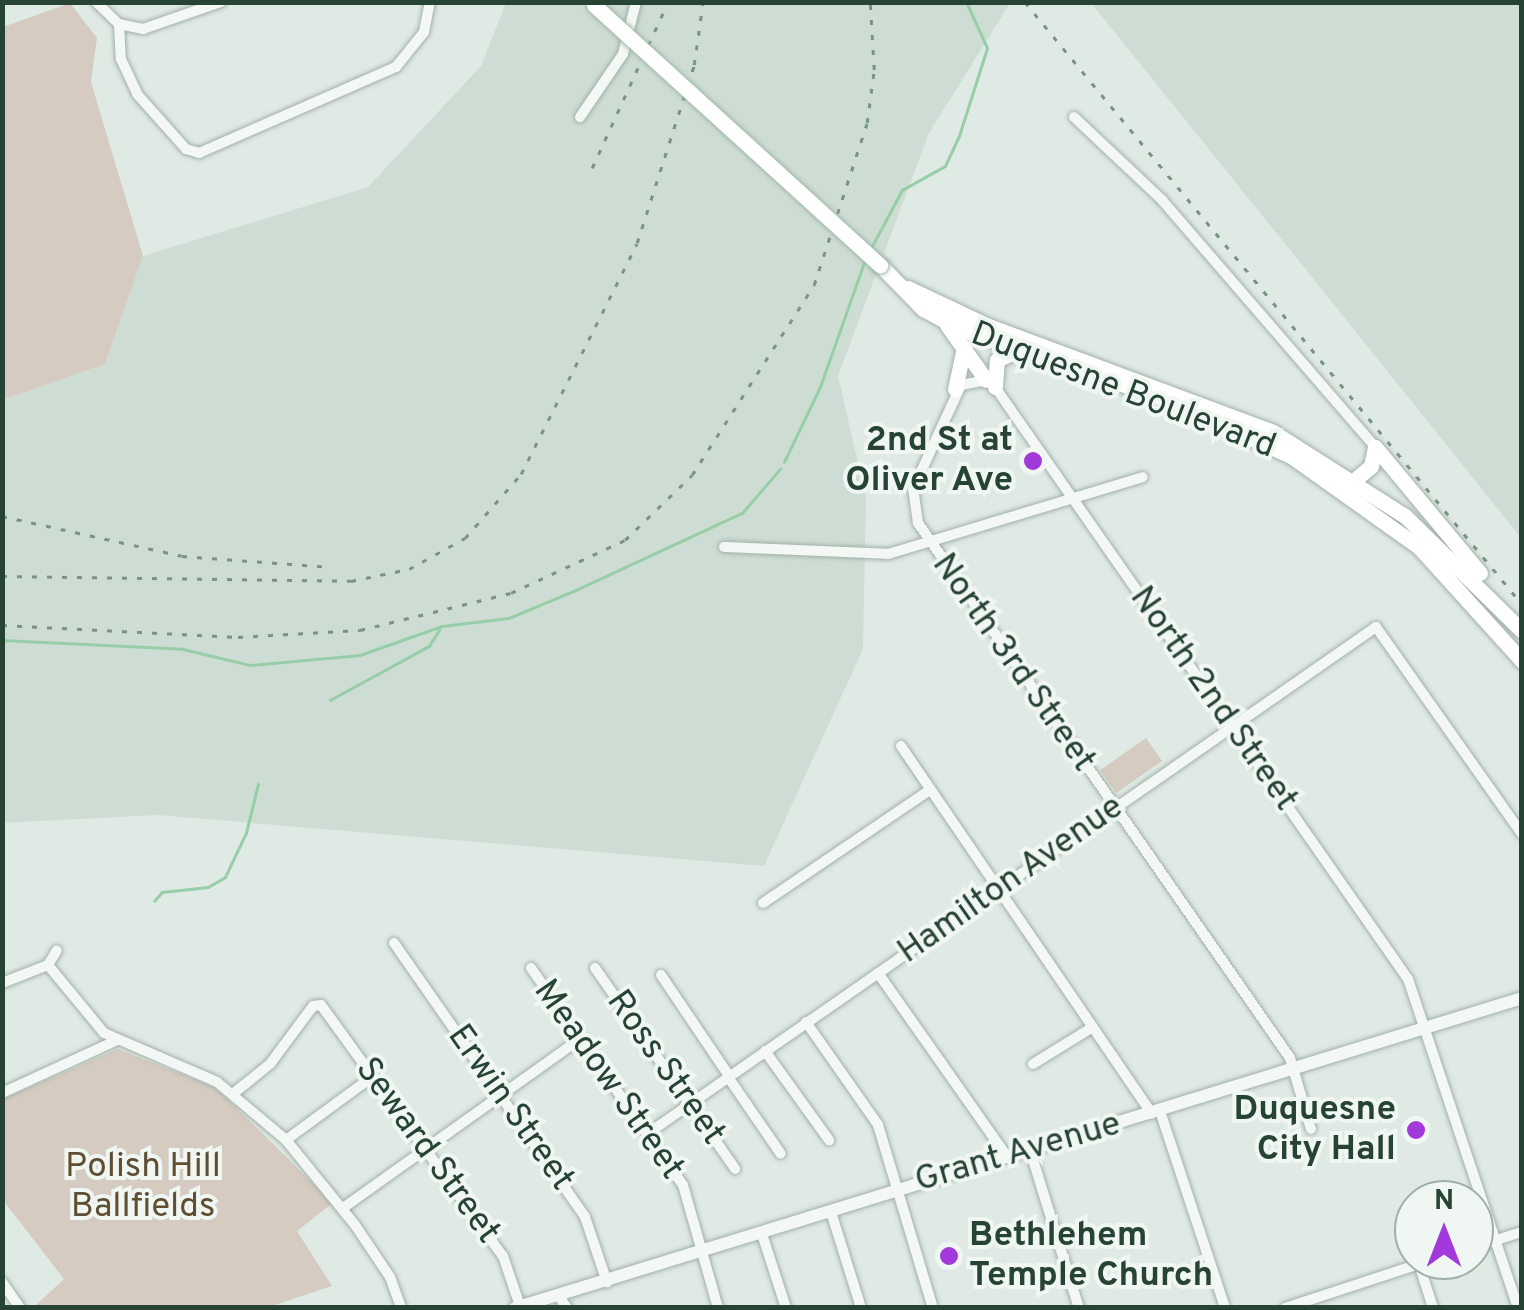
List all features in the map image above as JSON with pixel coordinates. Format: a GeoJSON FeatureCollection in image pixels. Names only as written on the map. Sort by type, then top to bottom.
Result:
{"type":"FeatureCollection","features":[{"type":"Feature","properties":{"kind":"main road","name":"Duquesne Boulevard"},"geometry":{"type":"LineString","coordinates":[[593,4],[944,322],[1211,417],[1350,485],[1442,569],[1518,657]]}},
{"type":"Feature","properties":{"kind":"main road","name":"Duquesne Boulevard"},"geometry":{"type":"LineString","coordinates":[[900,284],[986,325],[1235,414],[1440,546],[1521,630]]}},
{"type":"Feature","properties":{"kind":"main road"},"geometry":{"type":"LineString","coordinates":[[944,322],[990,384]]}},
{"type":"Feature","properties":{"kind":"main road"},"geometry":{"type":"LineString","coordinates":[[954,389],[964,347]]}},
{"type":"Feature","properties":{"kind":"main road"},"geometry":{"type":"LineString","coordinates":[[990,384],[997,360],[1018,350]]}},
{"type":"Feature","properties":{"kind":"main road"},"geometry":{"type":"LineString","coordinates":[[1350,485],[1371,466],[1375,448]]}},
{"type":"Feature","properties":{"kind":"main road"},"geometry":{"type":"LineString","coordinates":[[1375,448],[1521,630],[1518,657]]}},
{"type":"Feature","properties":{"kind":"street"},"geometry":{"type":"LineString","coordinates":[[96,2],[119,24],[162,27],[221,2]]}},
{"type":"Feature","properties":{"kind":"street"},"geometry":{"type":"LineString","coordinates":[[119,24],[121,60],[138,94],[186,150],[198,153],[396,67],[424,32],[430,2]]}},
{"type":"Feature","properties":{"kind":"street"},"geometry":{"type":"LineString","coordinates":[[580,118],[624,54],[636,2]]}},
{"type":"Feature","properties":{"kind":"street"},"geometry":{"type":"LineString","coordinates":[[1074,117],[1162,200],[1375,448]]}},
{"type":"Feature","properties":{"kind":"street"},"geometry":{"type":"LineString","coordinates":[[954,389],[990,384]]}},
{"type":"Feature","properties":{"kind":"street","name":"North 2nd Street"},"geometry":{"type":"LineString","coordinates":[[990,384],[1408,979],[1518,1308]]}},
{"type":"Feature","properties":{"kind":"street","name":"North 3rd Street"},"geometry":{"type":"LineString","coordinates":[[954,389],[912,499],[930,543],[1292,1070],[1310,1129]]}},
{"type":"Feature","properties":{"kind":"street"},"geometry":{"type":"LineString","coordinates":[[724,548],[872,556],[930,543],[1143,477]]}},
{"type":"Feature","properties":{"kind":"street","name":"Hamilton Avenue"},"geometry":{"type":"LineString","coordinates":[[647,1134],[1376,627],[1522,834]]}},
{"type":"Feature","properties":{"kind":"street"},"geometry":{"type":"LineString","coordinates":[[901,746],[927,792],[1156,1113],[1225,1308]]}},
{"type":"Feature","properties":{"kind":"street"},"geometry":{"type":"LineString","coordinates":[[764,903],[927,792]]}},
{"type":"Feature","properties":{"kind":"street","name":"Erwin Street"},"geometry":{"type":"LineString","coordinates":[[394,943],[586,1217],[608,1282]]}},
{"type":"Feature","properties":{"kind":"street"},"geometry":{"type":"LineString","coordinates":[[2,983],[48,965],[57,950]]}},
{"type":"Feature","properties":{"kind":"street"},"geometry":{"type":"LineString","coordinates":[[48,965],[88,1018],[116,1040],[186,1066],[234,1093],[286,1140],[343,1208],[390,1277],[401,1308]]}},
{"type":"Feature","properties":{"kind":"street","name":"Meadow Street"},"geometry":{"type":"LineString","coordinates":[[531,968],[683,1185],[718,1308]]}},
{"type":"Feature","properties":{"kind":"street","name":"Ross Street"},"geometry":{"type":"LineString","coordinates":[[595,968],[735,1169]]}},
{"type":"Feature","properties":{"kind":"street"},"geometry":{"type":"LineString","coordinates":[[878,972],[1008,1158]]}},
{"type":"Feature","properties":{"kind":"street"},"geometry":{"type":"LineString","coordinates":[[661,976],[781,1154]]}},
{"type":"Feature","properties":{"kind":"street","name":"Grant Avenue"},"geometry":{"type":"LineString","coordinates":[[517,1307],[1522,998]]}},
{"type":"Feature","properties":{"kind":"street","name":"Seward Street"},"geometry":{"type":"LineString","coordinates":[[234,1093],[270,1064],[318,1004],[503,1256],[517,1307]]}},
{"type":"Feature","properties":{"kind":"street"},"geometry":{"type":"LineString","coordinates":[[806,1022],[878,1125],[934,1308]]}},
{"type":"Feature","properties":{"kind":"street"},"geometry":{"type":"LineString","coordinates":[[1033,1064],[1092,1028]]}},
{"type":"Feature","properties":{"kind":"street"},"geometry":{"type":"LineString","coordinates":[[2,1092],[116,1040]]}},
{"type":"Feature","properties":{"kind":"street"},"geometry":{"type":"LineString","coordinates":[[343,1208],[580,1040]]}},
{"type":"Feature","properties":{"kind":"street"},"geometry":{"type":"LineString","coordinates":[[765,1050],[829,1140]]}},
{"type":"Feature","properties":{"kind":"street"},"geometry":{"type":"LineString","coordinates":[[286,1140],[372,1077]]}},
{"type":"Feature","properties":{"kind":"street"},"geometry":{"type":"LineString","coordinates":[[1030,1150],[1079,1308]]}},
{"type":"Feature","properties":{"kind":"street"},"geometry":{"type":"LineString","coordinates":[[831,1212],[862,1308]]}},
{"type":"Feature","properties":{"kind":"street"},"geometry":{"type":"LineString","coordinates":[[1496,1241],[1522,1232]]}},
{"type":"Feature","properties":{"kind":"street"},"geometry":{"type":"LineString","coordinates":[[762,1234],[786,1308]]}},
{"type":"Feature","properties":{"kind":"street"},"geometry":{"type":"LineString","coordinates":[[1293,1306],[1394,1272]]}},
{"type":"Feature","properties":{"kind":"street"},"geometry":{"type":"LineString","coordinates":[[1429,1280],[1434,1308]]}},
{"type":"Feature","properties":{"kind":"street"},"geometry":{"type":"LineString","coordinates":[[2,1282],[20,1308]]}},
{"type":"Feature","properties":{"kind":"street"},"geometry":{"type":"LineString","coordinates":[[558,1295],[566,1308]]}},
{"type":"Feature","properties":{"kind":"shaded area"},"geometry":{"type":"Polygon","coordinates":[[[506,3],[1010,3],[929,133],[838,376],[866,497],[863,649],[764,866],[157,815],[3,823],[3,400],[105,364],[143,256],[368,187],[481,66],[506,3]]]}},
{"type":"Feature","properties":{"kind":"shaded area"},"geometry":{"type":"Polygon","coordinates":[[[1091,3],[1521,3],[1521,538],[1291,251],[1091,3]]]}},
{"type":"Feature","properties":{"kind":"green space"},"geometry":{"type":"Polygon","coordinates":[[[70,3],[97,38],[91,82],[143,256],[105,364],[3,400],[3,27],[70,3]]]}},
{"type":"Feature","properties":{"kind":"green space"},"geometry":{"type":"Polygon","coordinates":[[[1146,738],[1162,761],[1116,793],[1100,770],[1146,738]]]}},
{"type":"Feature","properties":{"kind":"green space","name":"Polish Hill Ballfields"},"geometry":{"type":"Polygon","coordinates":[[[118,1049],[216,1088],[333,1203],[297,1231],[332,1286],[269,1307],[34,1307],[64,1279],[3,1200],[3,1099],[118,1049]]]}},
{"type":"Feature","properties":{"kind":"waterway"},"geometry":{"type":"LineString","coordinates":[[871,248],[902,190],[945,166],[959,136],[987,48],[966,2]]}},
{"type":"Feature","properties":{"kind":"waterway"},"geometry":{"type":"LineString","coordinates":[[784,462],[820,387],[865,260]]}},
{"type":"Feature","properties":{"kind":"waterway"},"geometry":{"type":"LineString","coordinates":[[2,640],[183,649],[250,665],[360,655],[442,626],[509,618],[576,590],[742,513],[780,469]]}},
{"type":"Feature","properties":{"kind":"waterway"},"geometry":{"type":"LineString","coordinates":[[330,700],[429,646],[439,630]]}},
{"type":"Feature","properties":{"kind":"waterway"},"geometry":{"type":"LineString","coordinates":[[154,901],[162,892],[208,887],[225,877],[246,833],[258,784]]}},
{"type":"Feature","properties":{"kind":"railway"},"geometry":{"type":"LineString","coordinates":[[592,168],[668,2]]}},
{"type":"Feature","properties":{"kind":"railway"},"geometry":{"type":"LineString","coordinates":[[2,576],[351,581],[409,569],[465,538],[521,474],[637,243],[694,65],[703,2]]}},
{"type":"Feature","properties":{"kind":"railway"},"geometry":{"type":"LineString","coordinates":[[2,625],[238,637],[360,630],[511,593],[625,540],[692,475],[814,285],[867,123],[874,70],[870,2]]}},
{"type":"Feature","properties":{"kind":"railway"},"geometry":{"type":"LineString","coordinates":[[1025,2],[1522,604]]}},
{"type":"Feature","properties":{"kind":"railway"},"geometry":{"type":"LineString","coordinates":[[2,516],[182,556],[331,567]]}},
{"type":"Feature","properties":{"kind":"place","name":"2nd St at Oliver Ave"},"geometry":{"type":"Point","coordinates":[1033,461]}},
{"type":"Feature","properties":{"kind":"place","name":"Duquesne City Hall"},"geometry":{"type":"Point","coordinates":[1416,1130]}},
{"type":"Feature","properties":{"kind":"place","name":"Bethlehem Temple Church"},"geometry":{"type":"Point","coordinates":[949,1256]}}]}
